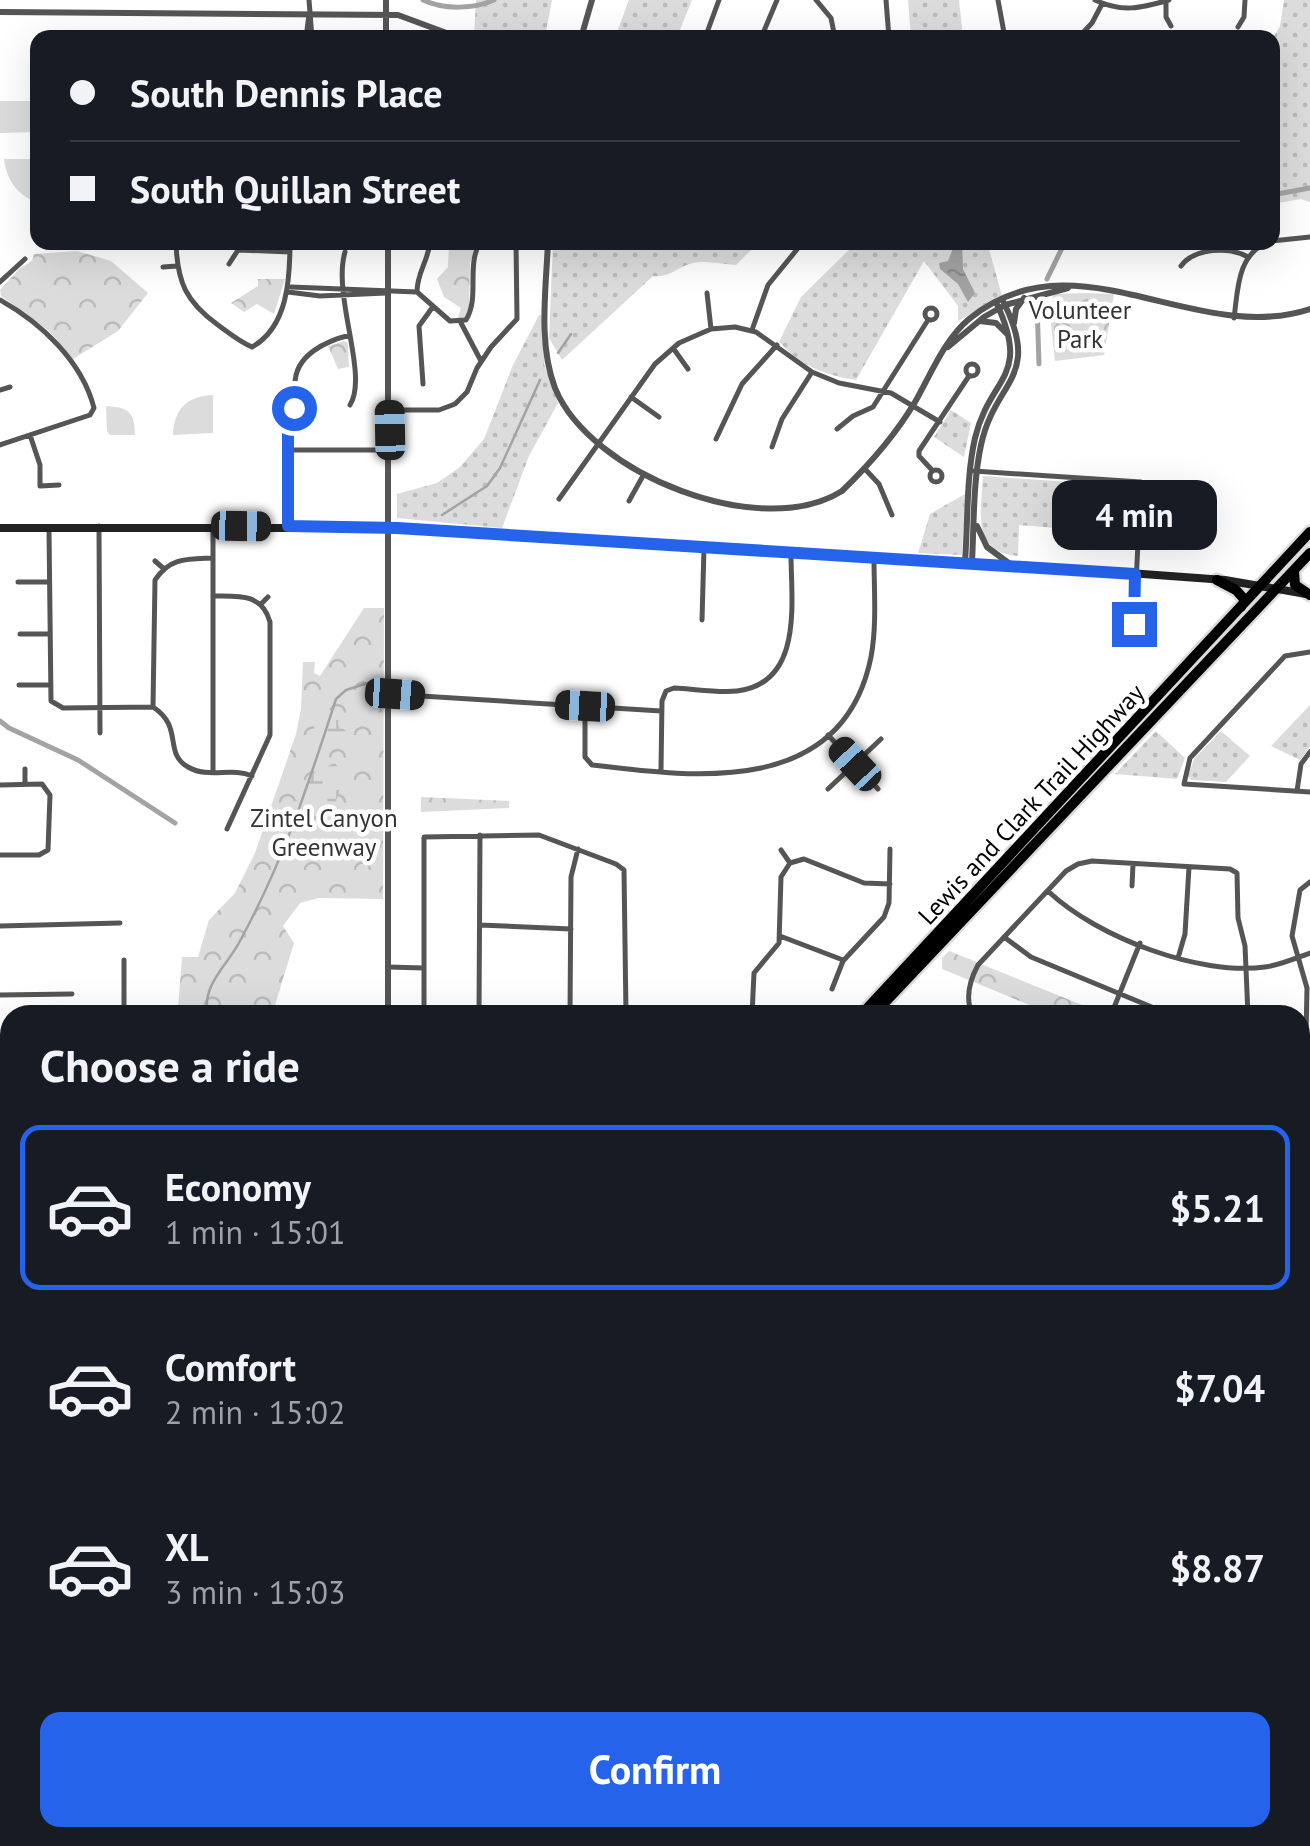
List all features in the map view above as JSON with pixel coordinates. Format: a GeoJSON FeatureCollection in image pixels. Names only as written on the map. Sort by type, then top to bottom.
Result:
{"type":"FeatureCollection","features":[{"type":"Feature","properties":{"kind":"highway","name":"Lewis and Clark Trail Highway"},"geometry":{"type":"LineString","coordinates":[[870,1005],[1310,532]]}},
{"type":"Feature","properties":{"kind":"highway","name":"Lewis and Clark Trail Highway"},"geometry":{"type":"LineString","coordinates":[[882,1005],[1310,553]]}},
{"type":"Feature","properties":{"kind":"highway"},"geometry":{"type":"LineString","coordinates":[[1294,570],[1295,585],[1310,595]]}},
{"type":"Feature","properties":{"kind":"highway"},"geometry":{"type":"LineString","coordinates":[[1217,580],[1245,600],[1220,631]]}},
{"type":"Feature","properties":{"kind":"main road"},"geometry":{"type":"LineString","coordinates":[[0,528],[390,528],[1135,574],[1217,580],[1310,595]]}},
{"type":"Feature","properties":{"kind":"street"},"geometry":{"type":"LineString","coordinates":[[309,0],[309,30]]}},
{"type":"Feature","properties":{"kind":"street"},"geometry":{"type":"LineString","coordinates":[[386,0],[386,30]]}},
{"type":"Feature","properties":{"kind":"street"},"geometry":{"type":"LineString","coordinates":[[583,30],[592,0]]}},
{"type":"Feature","properties":{"kind":"street"},"geometry":{"type":"LineString","coordinates":[[708,30],[719,0]]}},
{"type":"Feature","properties":{"kind":"street"},"geometry":{"type":"LineString","coordinates":[[764,30],[777,0]]}},
{"type":"Feature","properties":{"kind":"street"},"geometry":{"type":"LineString","coordinates":[[816,0],[831,18],[833,30]]}},
{"type":"Feature","properties":{"kind":"street"},"geometry":{"type":"LineString","coordinates":[[886,0],[888,30]]}},
{"type":"Feature","properties":{"kind":"street"},"geometry":{"type":"LineString","coordinates":[[998,0],[1003,30]]}},
{"type":"Feature","properties":{"kind":"street"},"geometry":{"type":"LineString","coordinates":[[1085,30],[1092,23],[1098,2],[1122,10],[1167,0],[1166,18],[1171,26]]}},
{"type":"Feature","properties":{"kind":"street"},"geometry":{"type":"LineString","coordinates":[[1238,27],[1244,17],[1245,0]]}},
{"type":"Feature","properties":{"kind":"street"},"geometry":{"type":"LineString","coordinates":[[0,12],[386,15],[406,17],[439,30]]}},
{"type":"Feature","properties":{"kind":"street"},"geometry":{"type":"LineString","coordinates":[[1280,241],[1310,237]]}},
{"type":"Feature","properties":{"kind":"street"},"geometry":{"type":"LineString","coordinates":[[176,250],[182,288],[198,310],[252,346],[260,342],[276,321],[288,289],[290,252],[238,250],[229,264]]}},
{"type":"Feature","properties":{"kind":"street"},"geometry":{"type":"LineString","coordinates":[[388,250],[388,1005]]}},
{"type":"Feature","properties":{"kind":"street"},"geometry":{"type":"LineString","coordinates":[[417,292],[417,274],[428,259],[429,250]]}},
{"type":"Feature","properties":{"kind":"street"},"geometry":{"type":"LineString","coordinates":[[460,323],[471,312],[472,262],[477,250]]}},
{"type":"Feature","properties":{"kind":"street"},"geometry":{"type":"LineString","coordinates":[[389,410],[440,410],[452,406],[467,392],[481,361],[517,319],[516,250]]}},
{"type":"Feature","properties":{"kind":"street"},"geometry":{"type":"LineString","coordinates":[[548,250],[546,348],[551,374],[571,416],[598,444],[644,474],[695,497],[766,507],[827,500],[842,491],[913,405],[951,337],[963,325],[1000,304],[1040,287],[1125,292],[1234,318],[1276,318],[1310,310]]}},
{"type":"Feature","properties":{"kind":"street"},"geometry":{"type":"LineString","coordinates":[[752,330],[768,285],[797,250]]}},
{"type":"Feature","properties":{"kind":"street"},"geometry":{"type":"LineString","coordinates":[[1180,266],[1188,257],[1222,250],[1248,257]]}},
{"type":"Feature","properties":{"kind":"street"},"geometry":{"type":"LineString","coordinates":[[1234,318],[1242,269],[1248,257],[1258,250]]}},
{"type":"Feature","properties":{"kind":"street"},"geometry":{"type":"LineString","coordinates":[[345,252],[343,292],[354,398],[350,405]]}},
{"type":"Feature","properties":{"kind":"street"},"geometry":{"type":"LineString","coordinates":[[0,282],[25,259]]}},
{"type":"Feature","properties":{"kind":"street"},"geometry":{"type":"LineString","coordinates":[[163,266],[177,266]]}},
{"type":"Feature","properties":{"kind":"street"},"geometry":{"type":"LineString","coordinates":[[948,347],[1000,304],[1069,288]]}},
{"type":"Feature","properties":{"kind":"street"},"geometry":{"type":"LineString","coordinates":[[288,289],[417,292],[450,321],[460,323],[481,361]]}},
{"type":"Feature","properties":{"kind":"street"},"geometry":{"type":"LineString","coordinates":[[707,292],[710,330]]}},
{"type":"Feature","properties":{"kind":"street"},"geometry":{"type":"LineString","coordinates":[[969,562],[975,471],[984,432],[1018,358],[1014,324],[1016,309],[1025,298]]}},
{"type":"Feature","properties":{"kind":"street"},"geometry":{"type":"LineString","coordinates":[[0,300],[35,324],[66,355],[86,386],[94,412],[0,445]]}},
{"type":"Feature","properties":{"kind":"street"},"geometry":{"type":"LineString","coordinates":[[1000,304],[1014,324]]}},
{"type":"Feature","properties":{"kind":"street"},"geometry":{"type":"LineString","coordinates":[[1000,304],[1010,338],[1004,388]]}},
{"type":"Feature","properties":{"kind":"street"},"geometry":{"type":"LineString","coordinates":[[423,384],[419,326],[432,308]]}},
{"type":"Feature","properties":{"kind":"street"},"geometry":{"type":"LineString","coordinates":[[837,429],[872,409],[928,320]]}},
{"type":"Feature","properties":{"kind":"street"},"geometry":{"type":"LineString","coordinates":[[978,321],[996,323],[1010,338]]}},
{"type":"Feature","properties":{"kind":"street"},"geometry":{"type":"LineString","coordinates":[[559,500],[655,364],[672,348],[710,330],[752,330],[812,372],[840,384],[885,391],[940,422]]}},
{"type":"Feature","properties":{"kind":"street"},"geometry":{"type":"LineString","coordinates":[[295,384],[295,376],[312,352],[327,342],[350,335]]}},
{"type":"Feature","properties":{"kind":"street"},"geometry":{"type":"LineString","coordinates":[[716,439],[742,384],[776,345]]}},
{"type":"Feature","properties":{"kind":"street"},"geometry":{"type":"LineString","coordinates":[[672,348],[688,369]]}},
{"type":"Feature","properties":{"kind":"street"},"geometry":{"type":"LineString","coordinates":[[772,447],[782,419],[812,372]]}},
{"type":"Feature","properties":{"kind":"street"},"geometry":{"type":"LineString","coordinates":[[932,470],[919,453],[969,376]]}},
{"type":"Feature","properties":{"kind":"street"},"geometry":{"type":"LineString","coordinates":[[0,390],[10,386]]}},
{"type":"Feature","properties":{"kind":"street"},"geometry":{"type":"LineString","coordinates":[[632,397],[659,417]]}},
{"type":"Feature","properties":{"kind":"street"},"geometry":{"type":"LineString","coordinates":[[288,526],[288,420],[294,408]]}},
{"type":"Feature","properties":{"kind":"street"},"geometry":{"type":"LineString","coordinates":[[30,435],[40,465],[40,486],[58,485]]}},
{"type":"Feature","properties":{"kind":"street"},"geometry":{"type":"LineString","coordinates":[[288,450],[390,450]]}},
{"type":"Feature","properties":{"kind":"street"},"geometry":{"type":"LineString","coordinates":[[864,468],[879,484],[892,516]]}},
{"type":"Feature","properties":{"kind":"street"},"geometry":{"type":"LineString","coordinates":[[975,471],[1141,482],[1134,624]]}},
{"type":"Feature","properties":{"kind":"street"},"geometry":{"type":"LineString","coordinates":[[969,562],[975,517],[975,471]]}},
{"type":"Feature","properties":{"kind":"street"},"geometry":{"type":"LineString","coordinates":[[630,501],[644,474]]}},
{"type":"Feature","properties":{"kind":"street"},"geometry":{"type":"LineString","coordinates":[[827,500],[831,509]]}},
{"type":"Feature","properties":{"kind":"street"},"geometry":{"type":"LineString","coordinates":[[975,517],[984,543],[1011,565]]}},
{"type":"Feature","properties":{"kind":"street"},"geometry":{"type":"LineString","coordinates":[[49,526],[51,701],[63,708],[153,707],[172,728],[179,760],[194,771],[252,776]]}},
{"type":"Feature","properties":{"kind":"street"},"geometry":{"type":"LineString","coordinates":[[99,526],[100,733]]}},
{"type":"Feature","properties":{"kind":"street"},"geometry":{"type":"LineString","coordinates":[[213,526],[213,772]]}},
{"type":"Feature","properties":{"kind":"street"},"geometry":{"type":"LineString","coordinates":[[702,620],[704,548]]}},
{"type":"Feature","properties":{"kind":"street"},"geometry":{"type":"LineString","coordinates":[[661,770],[666,691],[738,691],[767,679],[781,663],[788,649],[791,553]]}},
{"type":"Feature","properties":{"kind":"street"},"geometry":{"type":"LineString","coordinates":[[153,707],[153,587],[163,568],[182,559],[213,558]]}},
{"type":"Feature","properties":{"kind":"street"},"geometry":{"type":"LineString","coordinates":[[585,706],[587,762],[595,766],[723,774],[761,770],[798,757],[828,735],[855,700],[869,663],[873,637],[874,558]]}},
{"type":"Feature","properties":{"kind":"street"},"geometry":{"type":"LineString","coordinates":[[155,561],[163,568]]}},
{"type":"Feature","properties":{"kind":"street"},"geometry":{"type":"LineString","coordinates":[[18,582],[49,582]]}},
{"type":"Feature","properties":{"kind":"street"},"geometry":{"type":"LineString","coordinates":[[213,596],[244,596],[261,604],[270,622],[272,727],[228,829]]}},
{"type":"Feature","properties":{"kind":"street"},"geometry":{"type":"LineString","coordinates":[[261,604],[268,597]]}},
{"type":"Feature","properties":{"kind":"street"},"geometry":{"type":"LineString","coordinates":[[20,634],[49,634]]}},
{"type":"Feature","properties":{"kind":"street"},"geometry":{"type":"LineString","coordinates":[[1310,652],[1285,656],[1190,758],[1184,784],[1310,792]]}},
{"type":"Feature","properties":{"kind":"street"},"geometry":{"type":"LineString","coordinates":[[18,685],[49,685]]}},
{"type":"Feature","properties":{"kind":"street"},"geometry":{"type":"LineString","coordinates":[[390,694],[662,711]]}},
{"type":"Feature","properties":{"kind":"street"},"geometry":{"type":"LineString","coordinates":[[156,724],[164,716]]}},
{"type":"Feature","properties":{"kind":"street"},"geometry":{"type":"LineString","coordinates":[[828,735],[878,789]]}},
{"type":"Feature","properties":{"kind":"street"},"geometry":{"type":"LineString","coordinates":[[828,789],[881,739]]}},
{"type":"Feature","properties":{"kind":"street"},"geometry":{"type":"LineString","coordinates":[[1298,791],[1301,764],[1310,752]]}},
{"type":"Feature","properties":{"kind":"street"},"geometry":{"type":"LineString","coordinates":[[25,769],[25,784]]}},
{"type":"Feature","properties":{"kind":"street"},"geometry":{"type":"LineString","coordinates":[[0,785],[46,786],[50,794],[50,844],[45,852],[0,855]]}},
{"type":"Feature","properties":{"kind":"street"},"geometry":{"type":"LineString","coordinates":[[479,1005],[480,835]]}},
{"type":"Feature","properties":{"kind":"street"},"geometry":{"type":"LineString","coordinates":[[424,1005],[424,837],[539,835],[616,864],[626,875],[626,1005]]}},
{"type":"Feature","properties":{"kind":"street"},"geometry":{"type":"LineString","coordinates":[[570,1005],[571,877],[578,848]]}},
{"type":"Feature","properties":{"kind":"street"},"geometry":{"type":"LineString","coordinates":[[832,988],[843,961],[884,917],[890,884],[890,849]]}},
{"type":"Feature","properties":{"kind":"street"},"geometry":{"type":"LineString","coordinates":[[782,850],[790,862]]}},
{"type":"Feature","properties":{"kind":"street"},"geometry":{"type":"LineString","coordinates":[[790,862],[808,860],[855,880],[890,884]]}},
{"type":"Feature","properties":{"kind":"street"},"geometry":{"type":"LineString","coordinates":[[752,1005],[754,973],[777,948],[781,877],[790,862]]}},
{"type":"Feature","properties":{"kind":"street"},"geometry":{"type":"LineString","coordinates":[[969,1005],[973,974],[1048,890],[1078,864],[1133,864],[1237,873],[1247,1005]]}},
{"type":"Feature","properties":{"kind":"street"},"geometry":{"type":"LineString","coordinates":[[1132,886],[1133,864]]}},
{"type":"Feature","properties":{"kind":"street"},"geometry":{"type":"LineString","coordinates":[[1178,959],[1189,867]]}},
{"type":"Feature","properties":{"kind":"street"},"geometry":{"type":"LineString","coordinates":[[1307,883],[1300,890],[1292,936],[1306,980],[1307,1005]]}},
{"type":"Feature","properties":{"kind":"street"},"geometry":{"type":"LineString","coordinates":[[1048,890],[1068,908],[1178,959],[1205,965],[1269,967],[1310,953]]}},
{"type":"Feature","properties":{"kind":"street"},"geometry":{"type":"LineString","coordinates":[[0,926],[120,923]]}},
{"type":"Feature","properties":{"kind":"street"},"geometry":{"type":"LineString","coordinates":[[480,925],[571,930]]}},
{"type":"Feature","properties":{"kind":"street"},"geometry":{"type":"LineString","coordinates":[[780,936],[843,961]]}},
{"type":"Feature","properties":{"kind":"street"},"geometry":{"type":"LineString","coordinates":[[1004,937],[1027,956],[1145,1005]]}},
{"type":"Feature","properties":{"kind":"street"},"geometry":{"type":"LineString","coordinates":[[1115,1005],[1140,944]]}},
{"type":"Feature","properties":{"kind":"street"},"geometry":{"type":"LineString","coordinates":[[124,960],[124,1005]]}},
{"type":"Feature","properties":{"kind":"street"},"geometry":{"type":"LineString","coordinates":[[388,967],[424,968]]}},
{"type":"Feature","properties":{"kind":"street"},"geometry":{"type":"LineString","coordinates":[[0,995],[72,994]]}},
{"type":"Feature","properties":{"kind":"green space"},"geometry":{"type":"Polygon","coordinates":[[[476,0],[552,0],[546,30],[474,30],[476,0]]]}},
{"type":"Feature","properties":{"kind":"green space"},"geometry":{"type":"Polygon","coordinates":[[[629,0],[692,0],[680,30],[618,30],[629,0]]]}},
{"type":"Feature","properties":{"kind":"green space"},"geometry":{"type":"Polygon","coordinates":[[[908,0],[959,0],[962,30],[910,30],[908,0]]]}},
{"type":"Feature","properties":{"kind":"green space"},"geometry":{"type":"Polygon","coordinates":[[[1284,0],[1310,0],[1310,202],[1301,199],[1280,203],[1280,26],[1284,0]]]}},
{"type":"Feature","properties":{"kind":"green space"},"geometry":{"type":"Polygon","coordinates":[[[0,101],[30,101],[30,132],[0,133],[0,101]]]}},
{"type":"Feature","properties":{"kind":"green space"},"geometry":{"type":"Polygon","coordinates":[[[4,159],[30,159],[30,199],[14,186],[4,159]]]}},
{"type":"Feature","properties":{"kind":"green space"},"geometry":{"type":"Polygon","coordinates":[[[449,250],[475,250],[470,263],[469,311],[457,321],[461,308],[444,297],[437,279],[448,267],[449,250]]]}},
{"type":"Feature","properties":{"kind":"green space"},"geometry":{"type":"Polygon","coordinates":[[[553,250],[751,250],[736,265],[698,262],[653,276],[562,360],[549,338],[553,250]]]}},
{"type":"Feature","properties":{"kind":"green space"},"geometry":{"type":"Polygon","coordinates":[[[849,250],[989,250],[1002,296],[958,321],[958,306],[924,261],[856,380],[814,368],[779,342],[801,297],[849,250]]]}},
{"type":"Feature","properties":{"kind":"green space"},"geometry":{"type":"Polygon","coordinates":[[[77,251],[111,261],[148,293],[118,331],[73,359],[49,331],[1,296],[0,290],[32,261],[34,254],[77,251]]]}},
{"type":"Feature","properties":{"kind":"green space"},"geometry":{"type":"Polygon","coordinates":[[[258,279],[285,279],[274,314],[257,304],[244,312],[231,303],[258,286],[258,279]]]}},
{"type":"Feature","properties":{"kind":"green space","name":"Volunteer Park"},"geometry":{"type":"Polygon","coordinates":[[[1053,294],[1114,294],[1104,355],[1055,361],[1053,294]]]}},
{"type":"Feature","properties":{"kind":"green space"},"geometry":{"type":"Polygon","coordinates":[[[539,315],[544,315],[544,364],[558,403],[529,456],[502,528],[397,518],[397,494],[437,483],[460,467],[484,439],[513,365],[539,315]]]}},
{"type":"Feature","properties":{"kind":"green space"},"geometry":{"type":"Polygon","coordinates":[[[348,343],[349,367],[338,369],[328,346],[348,343]]]}},
{"type":"Feature","properties":{"kind":"green space"},"geometry":{"type":"Polygon","coordinates":[[[213,395],[213,433],[173,435],[179,411],[189,401],[213,395]]]}},
{"type":"Feature","properties":{"kind":"green space"},"geometry":{"type":"Polygon","coordinates":[[[106,406],[129,413],[135,435],[110,435],[106,406]]]}},
{"type":"Feature","properties":{"kind":"green space"},"geometry":{"type":"Polygon","coordinates":[[[951,410],[971,423],[964,457],[934,437],[951,410]]]}},
{"type":"Feature","properties":{"kind":"green space"},"geometry":{"type":"Polygon","coordinates":[[[983,476],[1085,483],[1088,497],[1096,500],[1094,531],[1019,525],[1018,556],[1003,553],[992,547],[982,528],[983,476]]]}},
{"type":"Feature","properties":{"kind":"green space"},"geometry":{"type":"Polygon","coordinates":[[[965,494],[962,555],[918,553],[930,514],[965,494]]]}},
{"type":"Feature","properties":{"kind":"green space","name":"Zintel Canyon Greenway"},"geometry":{"type":"Polygon","coordinates":[[[364,608],[384,608],[383,899],[319,898],[300,903],[283,926],[294,943],[275,1005],[178,1005],[182,957],[198,957],[209,920],[235,893],[255,853],[296,734],[303,662],[315,662],[314,673],[320,676],[364,608]]]}},
{"type":"Feature","properties":{"kind":"green space"},"geometry":{"type":"Polygon","coordinates":[[[1310,705],[1310,747],[1300,760],[1271,746],[1310,705]]]}},
{"type":"Feature","properties":{"kind":"green space"},"geometry":{"type":"Polygon","coordinates":[[[329,710],[339,712],[338,725],[349,733],[350,740],[316,739],[316,722],[329,710]]]}},
{"type":"Feature","properties":{"kind":"green space"},"geometry":{"type":"Polygon","coordinates":[[[1156,731],[1185,758],[1177,779],[1115,774],[1156,731]]]}},
{"type":"Feature","properties":{"kind":"green space"},"geometry":{"type":"Polygon","coordinates":[[[1221,731],[1250,756],[1226,782],[1191,780],[1188,776],[1194,759],[1221,731]]]}},
{"type":"Feature","properties":{"kind":"green space"},"geometry":{"type":"Polygon","coordinates":[[[334,763],[342,770],[342,777],[331,822],[284,812],[289,802],[304,799],[310,775],[334,763]]]}},
{"type":"Feature","properties":{"kind":"green space"},"geometry":{"type":"Polygon","coordinates":[[[421,797],[509,801],[509,808],[421,812],[421,797]]]}},
{"type":"Feature","properties":{"kind":"green space"},"geometry":{"type":"Polygon","coordinates":[[[949,951],[1082,1005],[1030,1005],[942,969],[942,958],[949,951]]]}},
{"type":"Feature","properties":{"kind":"water"},"geometry":{"type":"Polygon","coordinates":[[[952,250],[962,250],[963,269],[975,293],[968,302],[958,284],[940,269],[939,263],[948,261],[952,250]]]}},
{"type":"Feature","properties":{"kind":"waterway"},"geometry":{"type":"LineString","coordinates":[[423,0],[459,7],[494,0]]}},
{"type":"Feature","properties":{"kind":"waterway"},"geometry":{"type":"LineString","coordinates":[[1280,194],[1310,188]]}},
{"type":"Feature","properties":{"kind":"waterway"},"geometry":{"type":"LineString","coordinates":[[1047,279],[1061,250]]}},
{"type":"Feature","properties":{"kind":"waterway"},"geometry":{"type":"LineString","coordinates":[[1037,304],[1039,364]]}},
{"type":"Feature","properties":{"kind":"waterway"},"geometry":{"type":"LineString","coordinates":[[558,353],[571,334]]}},
{"type":"Feature","properties":{"kind":"waterway"},"geometry":{"type":"LineString","coordinates":[[442,515],[487,486],[500,468],[540,380]]}},
{"type":"Feature","properties":{"kind":"waterway"},"geometry":{"type":"LineString","coordinates":[[207,1005],[212,985],[240,941],[270,881],[336,699],[346,690],[377,680]]}},
{"type":"Feature","properties":{"kind":"waterway"},"geometry":{"type":"LineString","coordinates":[[0,721],[78,760],[175,823]]}},
{"type":"Feature","properties":{"kind":"route"},"geometry":{"type":"LineString","coordinates":[[294,408],[288,420],[288,526],[397,528],[1135,574],[1134,624]]}}]}
